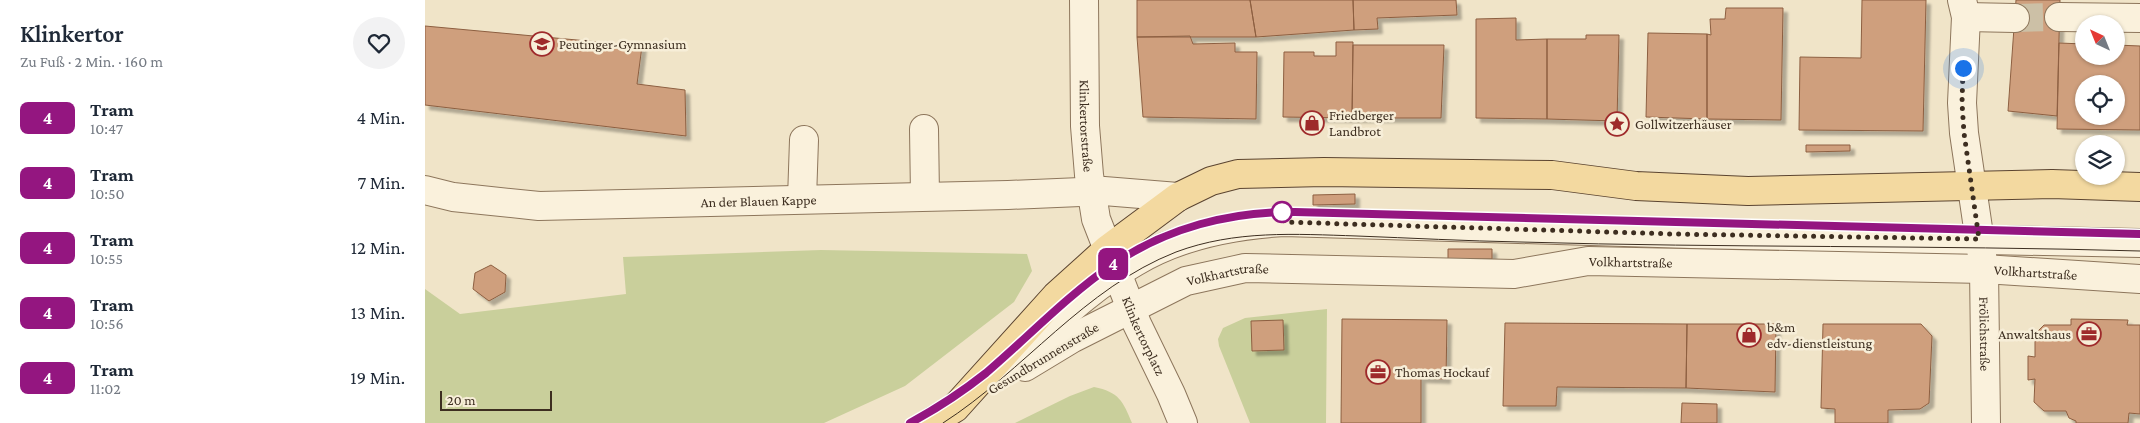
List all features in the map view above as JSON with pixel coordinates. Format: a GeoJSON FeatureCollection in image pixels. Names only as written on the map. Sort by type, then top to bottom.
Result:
{"type":"FeatureCollection","features":[{"type":"Feature","properties":{"kind":"main road"},"geometry":{"type":"LineString","coordinates":[[1113,261],[1178,197],[1211,182],[1238,174],[1324,172],[1552,175],[1635,186],[1748,191],[2052,184],[2140,186]]}},
{"type":"Feature","properties":{"kind":"main road","name":"Gesundbrunnenstraße"},"geometry":{"type":"LineString","coordinates":[[929,423],[955,408],[1056,296],[1113,261]]}},
{"type":"Feature","properties":{"kind":"street","name":"Klinkertorstraße"},"geometry":{"type":"LineString","coordinates":[[1084,0],[1085,126],[1092,191],[1096,218],[1113,261]]}},
{"type":"Feature","properties":{"kind":"street"},"geometry":{"type":"LineString","coordinates":[[1964,8],[2015,18]]}},
{"type":"Feature","properties":{"kind":"street","name":"Frölichstraße"},"geometry":{"type":"LineString","coordinates":[[1964,8],[1962,103],[1964,133],[1984,269],[1986,423]]}},
{"type":"Feature","properties":{"kind":"street"},"geometry":{"type":"LineString","coordinates":[[2059,17],[2140,18]]}},
{"type":"Feature","properties":{"kind":"street"},"geometry":{"type":"LineString","coordinates":[[924,130],[925,196]]}},
{"type":"Feature","properties":{"kind":"street"},"geometry":{"type":"LineString","coordinates":[[802,199],[804,140]]}},
{"type":"Feature","properties":{"kind":"street","name":"An der Blauen Kappe"},"geometry":{"type":"LineString","coordinates":[[425,190],[453,197],[539,206],[1092,191]]}},
{"type":"Feature","properties":{"kind":"street"},"geometry":{"type":"LineString","coordinates":[[1092,191],[1178,197]]}},
{"type":"Feature","properties":{"kind":"street"},"geometry":{"type":"LineString","coordinates":[[1113,261],[1153,252],[1194,236],[1240,226],[1284,222],[1673,234],[1979,239],[2140,244]]}},
{"type":"Feature","properties":{"kind":"street","name":"Klinkertorplatz"},"geometry":{"type":"LineString","coordinates":[[1113,261],[1131,308],[1183,423]]}},
{"type":"Feature","properties":{"kind":"street","name":"Volkhartstraße"},"geometry":{"type":"LineString","coordinates":[[1131,308],[1186,280],[1245,268],[1514,274],[1588,261],[1984,269],[2140,279]]}},
{"type":"Feature","properties":{"kind":"street","name":"Gesundbrunnenstraße"},"geometry":{"type":"LineString","coordinates":[[955,408],[978,398],[1073,338],[1131,308]]}},
{"type":"Feature","properties":{"kind":"green space"},"geometry":{"type":"Polygon","coordinates":[[[821,250],[1027,254],[1032,271],[1014,302],[905,386],[824,423],[425,423],[425,289],[460,314],[626,294],[623,257],[821,250]]]}},
{"type":"Feature","properties":{"kind":"green space"},"geometry":{"type":"Polygon","coordinates":[[[1327,309],[1326,423],[1250,423],[1219,346],[1218,339],[1223,328],[1245,318],[1327,309]]]}},
{"type":"Feature","properties":{"kind":"green space"},"geometry":{"type":"Polygon","coordinates":[[[1094,387],[1115,395],[1123,403],[1132,423],[1015,423],[1070,396],[1094,387]]]}},
{"type":"Feature","properties":{"kind":"building"},"geometry":{"type":"Polygon","coordinates":[[[1137,0],[1250,0],[1256,37],[1137,37],[1137,0]]]}},
{"type":"Feature","properties":{"kind":"building"},"geometry":{"type":"Polygon","coordinates":[[[1250,0],[1353,0],[1354,30],[1256,37],[1250,0]]]}},
{"type":"Feature","properties":{"kind":"building"},"geometry":{"type":"Polygon","coordinates":[[[1353,0],[1456,0],[1457,15],[1377,18],[1378,29],[1354,30],[1353,0]]]}},
{"type":"Feature","properties":{"kind":"building"},"geometry":{"type":"Polygon","coordinates":[[[1862,0],[1926,0],[1923,131],[1799,130],[1800,57],[1861,58],[1862,0]]]}},
{"type":"Feature","properties":{"kind":"building"},"geometry":{"type":"Polygon","coordinates":[[[2016,0],[2060,0],[2057,116],[2008,111],[2016,0]]]}},
{"type":"Feature","properties":{"kind":"building"},"geometry":{"type":"Polygon","coordinates":[[[1726,8],[1783,8],[1781,120],[1707,119],[1707,34],[1711,35],[1710,19],[1725,19],[1726,8]]]}},
{"type":"Feature","properties":{"kind":"building"},"geometry":{"type":"Polygon","coordinates":[[[1516,18],[1516,40],[1547,39],[1547,119],[1476,118],[1476,19],[1516,18]]]}},
{"type":"Feature","properties":{"kind":"building","name":"Peutinger-Gymnasium"},"geometry":{"type":"Polygon","coordinates":[[[425,26],[642,46],[637,84],[685,90],[686,136],[425,105],[425,26]]]}},
{"type":"Feature","properties":{"kind":"building"},"geometry":{"type":"Polygon","coordinates":[[[1648,33],[1707,34],[1707,119],[1646,117],[1648,33]]]}},
{"type":"Feature","properties":{"kind":"building"},"geometry":{"type":"Polygon","coordinates":[[[1586,35],[1619,35],[1617,121],[1547,119],[1547,39],[1586,39],[1586,35]]]}},
{"type":"Feature","properties":{"kind":"building"},"geometry":{"type":"Polygon","coordinates":[[[1190,36],[1193,44],[1235,43],[1235,52],[1257,52],[1256,119],[1143,117],[1137,37],[1190,36]]]}},
{"type":"Feature","properties":{"kind":"building"},"geometry":{"type":"Polygon","coordinates":[[[1336,42],[1353,42],[1352,118],[1283,117],[1284,52],[1314,52],[1314,56],[1336,56],[1336,42]]]}},
{"type":"Feature","properties":{"kind":"building"},"geometry":{"type":"Polygon","coordinates":[[[2059,43],[2075,44],[2075,65],[2125,65],[2125,45],[2140,46],[2140,130],[2057,129],[2059,43]]]}},
{"type":"Feature","properties":{"kind":"building"},"geometry":{"type":"Polygon","coordinates":[[[1353,45],[1444,45],[1441,118],[1352,118],[1353,45]]]}},
{"type":"Feature","properties":{"kind":"building"},"geometry":{"type":"Polygon","coordinates":[[[1806,145],[1850,145],[1850,151],[1806,152],[1806,145]]]}},
{"type":"Feature","properties":{"kind":"building"},"geometry":{"type":"Polygon","coordinates":[[[1355,194],[1355,204],[1313,205],[1313,195],[1355,194]]]}},
{"type":"Feature","properties":{"kind":"building"},"geometry":{"type":"Polygon","coordinates":[[[1448,249],[1492,249],[1492,259],[1448,259],[1448,249]]]}},
{"type":"Feature","properties":{"kind":"building"},"geometry":{"type":"Polygon","coordinates":[[[491,265],[506,275],[505,292],[489,301],[473,289],[475,273],[491,265]]]}},
{"type":"Feature","properties":{"kind":"building"},"geometry":{"type":"Polygon","coordinates":[[[1342,319],[1447,320],[1446,379],[1421,378],[1421,423],[1341,423],[1342,319]]]}},
{"type":"Feature","properties":{"kind":"building"},"geometry":{"type":"Polygon","coordinates":[[[2071,319],[2128,320],[2127,325],[2140,325],[2140,414],[2129,413],[2128,423],[2076,423],[2076,421],[2069,418],[2066,411],[2044,411],[2034,402],[2035,379],[2028,380],[2028,356],[2035,357],[2035,334],[2044,325],[2071,325],[2071,319]]]}},
{"type":"Feature","properties":{"kind":"building"},"geometry":{"type":"Polygon","coordinates":[[[1283,320],[1284,350],[1252,351],[1251,321],[1283,320]]]}},
{"type":"Feature","properties":{"kind":"building"},"geometry":{"type":"Polygon","coordinates":[[[1505,323],[1687,324],[1686,388],[1557,387],[1556,406],[1503,406],[1505,323]]]}},
{"type":"Feature","properties":{"kind":"building"},"geometry":{"type":"Polygon","coordinates":[[[1687,324],[1776,324],[1775,392],[1686,388],[1687,324]]]}},
{"type":"Feature","properties":{"kind":"building"},"geometry":{"type":"Polygon","coordinates":[[[1823,324],[1921,324],[1932,336],[1929,403],[1920,409],[1888,410],[1888,423],[1835,423],[1835,409],[1821,408],[1823,324]]]}},
{"type":"Feature","properties":{"kind":"building"},"geometry":{"type":"Polygon","coordinates":[[[1682,403],[1717,404],[1717,423],[1681,423],[1682,403]]]}},
{"type":"Feature","properties":{"kind":"tunnel"},"geometry":{"type":"LineString","coordinates":[[2015,18],[2059,17]]}},
{"type":"Feature","properties":{"kind":"tram line"},"geometry":{"type":"LineString","coordinates":[[910,423],[949,400],[977,380],[1080,289],[1132,252],[1173,233],[1194,226],[1237,217],[1282,212],[2140,234]]}},
{"type":"Feature","properties":{"kind":"tram line","name":"4"},"geometry":{"type":"LineString","coordinates":[[910,423],[964,390],[1093,278],[1114,264],[1140,248],[1169,234],[1203,223],[1239,216],[1295,212],[2140,234]]}},
{"type":"Feature","properties":{"kind":"tram line"},"geometry":{"type":"LineString","coordinates":[[943,423],[1001,379],[1083,308],[1112,287],[1143,268],[1176,252],[1220,240],[1288,234],[1598,244],[2140,251]]}},
{"type":"Feature","properties":{"kind":"place","name":"Peutinger-Gymnasium"},"geometry":{"type":"Point","coordinates":[542,44]}},
{"type":"Feature","properties":{"kind":"place","name":"Friedberger Landbrot"},"geometry":{"type":"Point","coordinates":[1312,123]}},
{"type":"Feature","properties":{"kind":"place","name":"Gollwitzerhäuser"},"geometry":{"type":"Point","coordinates":[1617,124]}},
{"type":"Feature","properties":{"kind":"place","name":"Anwaltshaus"},"geometry":{"type":"Point","coordinates":[2089,334]}},
{"type":"Feature","properties":{"kind":"place","name":"b&m edv-dienstleistung"},"geometry":{"type":"Point","coordinates":[1749,335]}},
{"type":"Feature","properties":{"kind":"place","name":"Thomas Hockauf"},"geometry":{"type":"Point","coordinates":[1378,372]}},
{"type":"Feature","properties":{"kind":"route"},"geometry":{"type":"LineString","coordinates":[[1282,212],[1284,222],[1673,234],[1979,239],[1964,133],[1962,103],[1963,68]]}}]}
